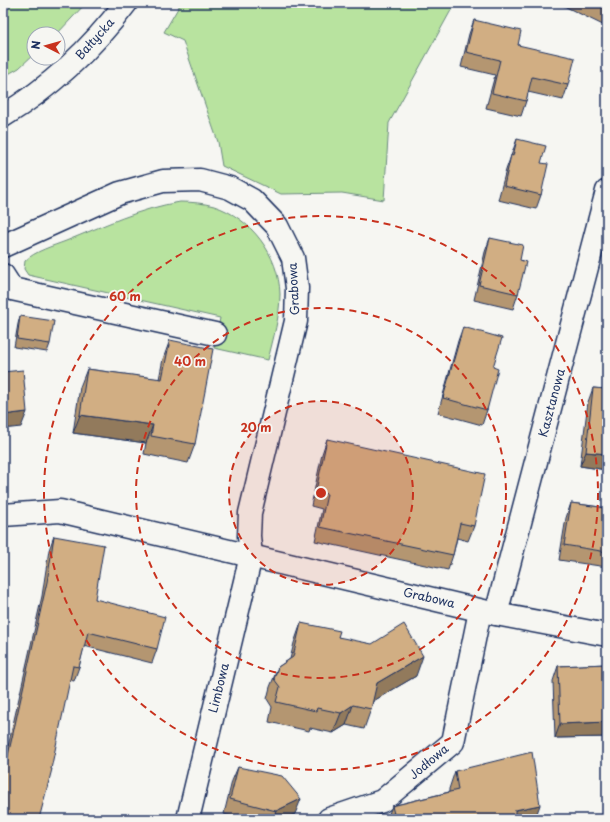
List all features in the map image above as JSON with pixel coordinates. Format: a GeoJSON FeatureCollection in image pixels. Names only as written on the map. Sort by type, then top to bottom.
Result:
{"type":"FeatureCollection","features":[{"type":"Feature","properties":{"kind":"street","name":"Bałtycka"},"geometry":{"type":"LineString","coordinates":[[3,116],[35,95],[71,65],[99,37],[126,3]]}},
{"type":"Feature","properties":{"kind":"street","name":"Grabowa"},"geometry":{"type":"LineString","coordinates":[[3,246],[120,193],[163,181],[200,180],[230,188],[252,200],[277,226],[293,258],[297,288],[296,321],[250,513],[249,536],[251,556]]}},
{"type":"Feature","properties":{"kind":"street","name":"Kasztanowa"},"geometry":{"type":"LineString","coordinates":[[488,612],[599,257],[607,191]]}},
{"type":"Feature","properties":{"kind":"street"},"geometry":{"type":"LineString","coordinates":[[3,275],[12,289],[215,334]]}},
{"type":"Feature","properties":{"kind":"street","name":"Grabowa"},"geometry":{"type":"LineString","coordinates":[[3,515],[60,511],[488,612],[607,635]]}},
{"type":"Feature","properties":{"kind":"street","name":"Limbowa"},"geometry":{"type":"LineString","coordinates":[[188,819],[251,556]]}},
{"type":"Feature","properties":{"kind":"street","name":"Jodłowa"},"geometry":{"type":"LineString","coordinates":[[329,819],[382,801],[453,742],[488,612]]}},
{"type":"Feature","properties":{"kind":"green space"},"geometry":{"type":"Polygon","coordinates":[[[3,3],[86,3],[64,26],[26,26],[26,61],[19,68],[3,77],[3,3]]]}},
{"type":"Feature","properties":{"kind":"green space"},"geometry":{"type":"Polygon","coordinates":[[[181,3],[455,3],[389,123],[384,200],[342,193],[281,194],[222,166],[218,142],[183,41],[164,32],[181,3]]]}},
{"type":"Feature","properties":{"kind":"green space"},"geometry":{"type":"Polygon","coordinates":[[[180,202],[193,202],[214,206],[240,219],[251,229],[268,252],[274,265],[278,280],[280,302],[278,319],[268,360],[214,348],[220,318],[28,275],[24,269],[25,261],[29,257],[44,249],[137,213],[180,202]]]}},
{"type":"Feature","properties":{"kind":"building"},"geometry":{"type":"Polygon","coordinates":[[[594,3],[607,3],[607,9],[594,3]]]}},
{"type":"Feature","properties":{"kind":"building"},"geometry":{"type":"Polygon","coordinates":[[[474,20],[521,31],[518,45],[575,58],[568,85],[532,77],[526,101],[492,93],[500,60],[466,52],[474,20]]]}},
{"type":"Feature","properties":{"kind":"building"},"geometry":{"type":"Polygon","coordinates":[[[517,139],[546,146],[541,163],[548,164],[541,195],[504,186],[511,155],[513,156],[517,139]]]}},
{"type":"Feature","properties":{"kind":"building"},"geometry":{"type":"Polygon","coordinates":[[[490,238],[523,245],[520,260],[526,262],[518,294],[479,285],[490,238]]]}},
{"type":"Feature","properties":{"kind":"building"},"geometry":{"type":"Polygon","coordinates":[[[20,316],[54,321],[50,344],[17,339],[20,316]]]}},
{"type":"Feature","properties":{"kind":"building"},"geometry":{"type":"Polygon","coordinates":[[[463,327],[502,338],[493,367],[498,369],[487,410],[443,398],[463,327]]]}},
{"type":"Feature","properties":{"kind":"building"},"geometry":{"type":"Polygon","coordinates":[[[170,340],[213,349],[195,444],[151,436],[153,425],[80,415],[87,369],[162,379],[170,340]]]}},
{"type":"Feature","properties":{"kind":"building"},"geometry":{"type":"Polygon","coordinates":[[[23,370],[27,412],[3,415],[3,372],[23,370]]]}},
{"type":"Feature","properties":{"kind":"building"},"geometry":{"type":"Polygon","coordinates":[[[593,388],[607,389],[607,454],[586,452],[593,388]]]}},
{"type":"Feature","properties":{"kind":"building"},"geometry":{"type":"Polygon","coordinates":[[[327,439],[485,474],[474,526],[460,523],[453,555],[320,527],[327,494],[316,491],[327,439]]]}},
{"type":"Feature","properties":{"kind":"building"},"geometry":{"type":"Polygon","coordinates":[[[571,503],[607,508],[607,552],[564,545],[571,503]]]}},
{"type":"Feature","properties":{"kind":"building"},"geometry":{"type":"Polygon","coordinates":[[[54,536],[104,545],[95,599],[165,617],[157,649],[88,632],[79,667],[73,666],[52,769],[39,819],[3,819],[4,760],[7,760],[47,582],[54,536]]]}},
{"type":"Feature","properties":{"kind":"building"},"geometry":{"type":"Polygon","coordinates":[[[301,623],[340,631],[338,637],[372,644],[404,624],[423,656],[377,683],[371,709],[353,705],[341,713],[317,708],[316,711],[276,702],[280,687],[274,679],[278,667],[293,657],[301,623]]]}},
{"type":"Feature","properties":{"kind":"building"},"geometry":{"type":"Polygon","coordinates":[[[607,664],[607,722],[560,724],[558,666],[607,664]]]}},
{"type":"Feature","properties":{"kind":"building"},"geometry":{"type":"Polygon","coordinates":[[[532,752],[540,805],[515,810],[515,819],[393,819],[395,818],[392,806],[458,790],[455,771],[532,752]]]}},
{"type":"Feature","properties":{"kind":"building"},"geometry":{"type":"Polygon","coordinates":[[[238,767],[282,776],[301,799],[276,811],[230,799],[238,767]]]}}]}
